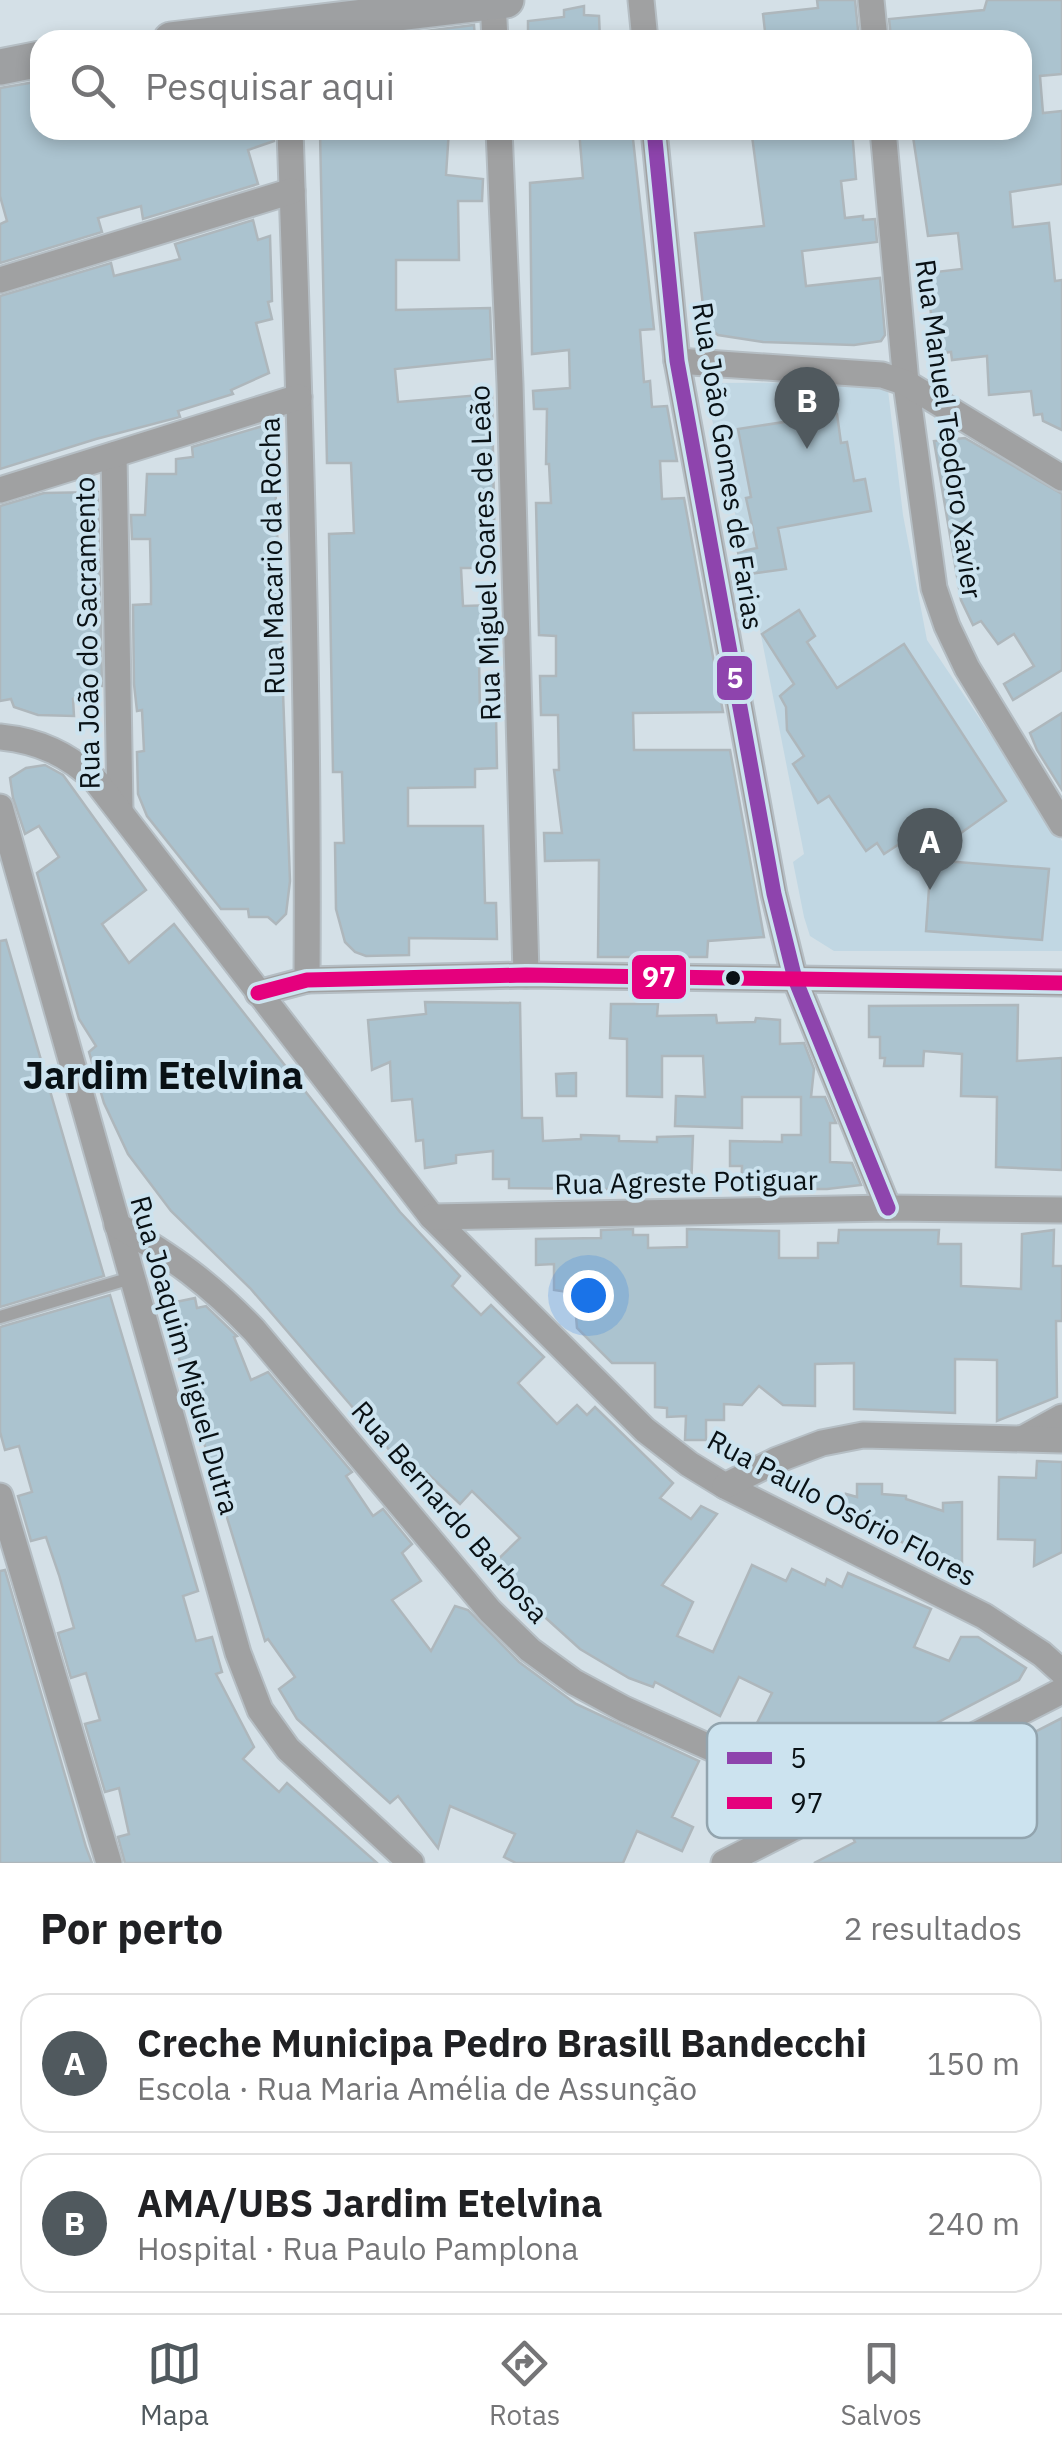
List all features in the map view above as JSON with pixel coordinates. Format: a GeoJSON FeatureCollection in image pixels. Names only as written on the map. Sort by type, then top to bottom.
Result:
{"type":"FeatureCollection","features":[{"type":"Feature","properties":{"kind":"street"},"geometry":{"type":"LineString","coordinates":[[641,0],[644,30]]}},
{"type":"Feature","properties":{"kind":"street"},"geometry":{"type":"LineString","coordinates":[[870,0],[874,30]]}},
{"type":"Feature","properties":{"kind":"street"},"geometry":{"type":"LineString","coordinates":[[307,30],[499,1],[495,30]]}},
{"type":"Feature","properties":{"kind":"street"},"geometry":{"type":"LineString","coordinates":[[0,67],[30,60]]}},
{"type":"Feature","properties":{"kind":"street","name":"Rua Macario da Rocha"},"geometry":{"type":"LineString","coordinates":[[290,140],[299,397],[307,980]]}},
{"type":"Feature","properties":{"kind":"street","name":"Rua Miguel Soares de Leão"},"geometry":{"type":"LineString","coordinates":[[498,140],[511,403],[526,975]]}},
{"type":"Feature","properties":{"kind":"street","name":"Rua João Gomes de Farias"},"geometry":{"type":"LineString","coordinates":[[655,140],[676,362],[757,812],[795,979],[888,1208]]}},
{"type":"Feature","properties":{"kind":"street","name":"Rua Manuel Teodoro Xavier"},"geometry":{"type":"LineString","coordinates":[[884,140],[906,383],[934,588],[967,668],[1062,824]]}},
{"type":"Feature","properties":{"kind":"street"},"geometry":{"type":"LineString","coordinates":[[0,280],[292,192]]}},
{"type":"Feature","properties":{"kind":"street"},"geometry":{"type":"LineString","coordinates":[[676,362],[882,375],[906,383],[1062,478]]}},
{"type":"Feature","properties":{"kind":"street"},"geometry":{"type":"LineString","coordinates":[[0,490],[299,397]]}},
{"type":"Feature","properties":{"kind":"street","name":"Rua João do Sacramento"},"geometry":{"type":"LineString","coordinates":[[114,455],[120,810]]}},
{"type":"Feature","properties":{"kind":"street","name":"Rua Paulo Osório Flores"},"geometry":{"type":"LineString","coordinates":[[0,737],[51,748],[77,763],[120,810],[432,1217],[646,1430],[725,1486],[984,1616],[1062,1672]]}},
{"type":"Feature","properties":{"kind":"street","name":"Rua Joaquim Miguel Dutra"},"geometry":{"type":"LineString","coordinates":[[0,807],[238,1653],[260,1710],[288,1749],[410,1863]]}},
{"type":"Feature","properties":{"kind":"street"},"geometry":{"type":"LineString","coordinates":[[258,993],[307,980],[526,975],[1062,983]]}},
{"type":"Feature","properties":{"kind":"street","name":"Rua Agreste Potiguar"},"geometry":{"type":"LineString","coordinates":[[432,1217],[888,1208],[1062,1210]]}},
{"type":"Feature","properties":{"kind":"street","name":"Rua Bernardo Barbosa"},"geometry":{"type":"LineString","coordinates":[[117,1224],[193,1271],[232,1306],[490,1611],[530,1650],[574,1682],[707,1746]]}},
{"type":"Feature","properties":{"kind":"street"},"geometry":{"type":"LineString","coordinates":[[1024,1438],[1062,1417]]}},
{"type":"Feature","properties":{"kind":"street"},"geometry":{"type":"LineString","coordinates":[[725,1486],[822,1443],[862,1435],[1062,1440]]}},
{"type":"Feature","properties":{"kind":"street"},"geometry":{"type":"LineString","coordinates":[[0,1496],[108,1863]]}},
{"type":"Feature","properties":{"kind":"street"},"geometry":{"type":"LineString","coordinates":[[998,1723],[1062,1691]]}},
{"type":"Feature","properties":{"kind":"street"},"geometry":{"type":"LineString","coordinates":[[724,1863],[771,1838]]}},
{"type":"Feature","properties":{"kind":"lane"},"geometry":{"type":"LineString","coordinates":[[0,1316],[131,1278]]}},
{"type":"Feature","properties":{"kind":"shaded area"},"geometry":{"type":"Polygon","coordinates":[[[887,382],[903,515],[927,640],[1062,841],[1062,951],[834,951],[810,936],[804,917],[793,862],[804,854],[745,554],[703,383],[887,382]]]}},
{"type":"Feature","properties":{"kind":"building"},"geometry":{"type":"Polygon","coordinates":[[[817,0],[855,0],[858,30],[765,30],[763,14],[818,8],[817,0]]]}},
{"type":"Feature","properties":{"kind":"building"},"geometry":{"type":"Polygon","coordinates":[[[987,0],[1062,0],[1062,74],[1040,76],[1043,113],[1062,111],[1062,184],[1010,192],[1013,227],[1049,223],[1055,281],[1062,280],[1062,430],[1043,421],[1042,414],[1034,415],[1031,391],[989,395],[987,356],[952,360],[951,352],[942,353],[940,335],[933,335],[927,273],[962,269],[958,233],[928,236],[914,140],[1032,140],[1032,30],[890,30],[889,19],[984,10],[987,0]]]}},
{"type":"Feature","properties":{"kind":"building"},"geometry":{"type":"Polygon","coordinates":[[[584,6],[584,15],[599,16],[600,30],[528,30],[528,21],[564,17],[564,10],[584,6]]]}},
{"type":"Feature","properties":{"kind":"building"},"geometry":{"type":"Polygon","coordinates":[[[474,25],[474,30],[434,30],[474,25]]]}},
{"type":"Feature","properties":{"kind":"building"},"geometry":{"type":"Polygon","coordinates":[[[30,83],[30,140],[274,141],[248,150],[258,184],[143,219],[141,206],[98,218],[102,232],[0,263],[0,224],[7,221],[0,196],[0,88],[30,83]]]}},
{"type":"Feature","properties":{"kind":"building"},"geometry":{"type":"Polygon","coordinates":[[[320,140],[448,140],[446,175],[483,179],[482,201],[458,201],[459,260],[396,260],[396,310],[490,308],[492,359],[395,369],[398,402],[492,394],[495,568],[461,568],[463,606],[496,605],[494,657],[479,657],[480,715],[496,715],[497,768],[475,769],[475,787],[408,788],[408,826],[483,826],[485,903],[496,903],[497,939],[409,938],[409,955],[366,956],[345,942],[336,909],[335,843],[344,843],[342,772],[333,772],[329,534],[354,533],[351,463],[327,463],[320,140]]]}},
{"type":"Feature","properties":{"kind":"building"},"geometry":{"type":"Polygon","coordinates":[[[580,140],[633,140],[654,329],[640,330],[644,382],[650,381],[652,407],[667,406],[677,461],[660,461],[662,499],[684,498],[723,712],[633,713],[634,750],[730,750],[764,937],[708,941],[707,957],[598,957],[599,860],[545,861],[544,833],[562,833],[554,770],[559,770],[558,715],[541,715],[540,676],[556,676],[556,636],[539,635],[536,503],[551,503],[546,464],[547,409],[534,409],[533,391],[570,388],[569,350],[532,354],[530,183],[583,178],[580,140]]]}},
{"type":"Feature","properties":{"kind":"building"},"geometry":{"type":"Polygon","coordinates":[[[753,140],[853,140],[856,179],[841,181],[845,218],[875,219],[877,242],[802,251],[806,286],[880,278],[885,335],[881,341],[854,345],[763,342],[718,335],[705,324],[695,233],[764,226],[753,140]]]}},
{"type":"Feature","properties":{"kind":"building"},"geometry":{"type":"Polygon","coordinates":[[[253,220],[258,240],[270,236],[272,301],[268,302],[272,319],[256,323],[269,373],[231,390],[233,394],[178,411],[180,417],[0,469],[0,296],[111,263],[114,276],[180,259],[175,244],[253,220]]]}},
{"type":"Feature","properties":{"kind":"building"},"geometry":{"type":"Polygon","coordinates":[[[837,414],[841,443],[847,442],[854,481],[865,479],[871,511],[778,528],[786,569],[742,575],[738,552],[757,548],[738,429],[837,414]]]}},
{"type":"Feature","properties":{"kind":"building"},"geometry":{"type":"Polygon","coordinates":[[[273,423],[290,881],[286,914],[276,924],[268,917],[249,917],[248,909],[221,909],[147,816],[138,794],[137,752],[144,751],[142,710],[137,711],[134,684],[133,605],[151,604],[150,539],[132,539],[131,515],[145,515],[147,474],[176,474],[176,459],[193,457],[192,447],[273,423]]]}},
{"type":"Feature","properties":{"kind":"building"},"geometry":{"type":"Polygon","coordinates":[[[965,438],[1062,494],[1062,670],[1013,700],[1004,684],[1034,666],[1014,634],[998,644],[981,621],[973,625],[961,600],[934,441],[965,438]]]}},
{"type":"Feature","properties":{"kind":"building"},"geometry":{"type":"Polygon","coordinates":[[[98,492],[102,686],[87,686],[87,698],[73,699],[74,716],[38,715],[14,707],[11,699],[0,701],[0,506],[44,493],[98,492]]]}},
{"type":"Feature","properties":{"kind":"building"},"geometry":{"type":"Polygon","coordinates":[[[799,610],[815,636],[807,642],[837,688],[904,644],[1006,801],[930,855],[916,833],[884,854],[877,843],[866,851],[829,796],[818,803],[793,764],[804,756],[787,730],[786,707],[780,696],[794,684],[762,634],[799,610]]]}},
{"type":"Feature","properties":{"kind":"building"},"geometry":{"type":"Polygon","coordinates":[[[1062,713],[1062,790],[1030,733],[1062,713]]]}},
{"type":"Feature","properties":{"kind":"building"},"geometry":{"type":"Polygon","coordinates":[[[45,765],[63,775],[146,890],[102,924],[129,963],[174,924],[400,1212],[460,1276],[452,1286],[481,1315],[491,1305],[544,1357],[518,1383],[557,1424],[577,1405],[587,1415],[595,1407],[673,1483],[660,1498],[691,1519],[701,1506],[717,1514],[662,1585],[693,1602],[677,1636],[713,1652],[752,1565],[786,1581],[792,1569],[825,1585],[827,1579],[842,1587],[848,1573],[931,1609],[914,1647],[949,1661],[961,1637],[978,1637],[1026,1668],[1019,1680],[937,1723],[757,1723],[772,1693],[739,1677],[720,1716],[655,1682],[653,1687],[629,1678],[580,1649],[504,1584],[489,1568],[520,1538],[472,1491],[460,1504],[426,1472],[416,1481],[250,1288],[171,1211],[128,1154],[104,1103],[89,1052],[96,1046],[79,1019],[37,873],[59,857],[39,826],[25,834],[13,798],[10,778],[26,768],[45,765]]]}},
{"type":"Feature","properties":{"kind":"building"},"geometry":{"type":"Polygon","coordinates":[[[931,860],[1049,869],[1042,940],[926,931],[931,860]]]}},
{"type":"Feature","properties":{"kind":"building"},"geometry":{"type":"Polygon","coordinates":[[[6,940],[104,1276],[0,1307],[0,941],[6,940]]]}},
{"type":"Feature","properties":{"kind":"building"},"geometry":{"type":"Polygon","coordinates":[[[425,1002],[520,1003],[522,1118],[542,1118],[543,1141],[581,1139],[581,1135],[657,1142],[657,1137],[693,1136],[691,1190],[509,1188],[509,1179],[493,1179],[493,1151],[456,1155],[456,1163],[425,1168],[423,1140],[416,1141],[412,1099],[392,1101],[390,1062],[372,1070],[368,1020],[426,1014],[425,1002]]]}},
{"type":"Feature","properties":{"kind":"building"},"geometry":{"type":"Polygon","coordinates":[[[611,1004],[658,1004],[657,1016],[716,1015],[717,1023],[755,1022],[756,1018],[780,1020],[780,1044],[804,1043],[814,1069],[811,1097],[825,1097],[836,1123],[830,1123],[830,1162],[852,1163],[861,1185],[741,1189],[742,1166],[730,1166],[730,1141],[782,1142],[782,1135],[801,1135],[801,1097],[742,1097],[742,1128],[675,1126],[676,1096],[705,1097],[703,1056],[662,1056],[662,1097],[627,1096],[627,1039],[610,1038],[611,1004]]]}},
{"type":"Feature","properties":{"kind":"building"},"geometry":{"type":"Polygon","coordinates":[[[1018,1005],[1017,1061],[1062,1058],[1062,1170],[996,1167],[997,1097],[961,1096],[962,1054],[924,1051],[923,1066],[884,1066],[880,1037],[869,1037],[869,1006],[1018,1005]]]}},
{"type":"Feature","properties":{"kind":"building"},"geometry":{"type":"Polygon","coordinates":[[[576,1073],[576,1096],[557,1096],[556,1074],[576,1073]]]}},
{"type":"Feature","properties":{"kind":"building"},"geometry":{"type":"Polygon","coordinates":[[[633,1229],[633,1235],[648,1235],[648,1248],[687,1247],[687,1229],[779,1231],[779,1258],[818,1258],[818,1243],[838,1243],[839,1230],[939,1230],[938,1244],[961,1244],[961,1286],[1021,1289],[1022,1234],[1054,1230],[1053,1266],[1062,1266],[1062,1321],[1056,1321],[1057,1397],[997,1421],[997,1360],[955,1359],[955,1413],[854,1409],[854,1363],[815,1364],[815,1406],[783,1405],[759,1386],[742,1405],[724,1404],[724,1420],[706,1420],[706,1440],[685,1440],[686,1416],[667,1417],[667,1408],[655,1407],[655,1363],[612,1363],[577,1328],[574,1293],[554,1290],[554,1264],[536,1265],[536,1239],[601,1238],[601,1230],[633,1229]]]}},
{"type":"Feature","properties":{"kind":"building"},"geometry":{"type":"Polygon","coordinates":[[[110,1295],[198,1591],[183,1596],[196,1641],[212,1637],[222,1672],[216,1674],[254,1747],[243,1759],[279,1792],[287,1783],[377,1863],[125,1863],[118,1837],[129,1834],[119,1788],[105,1792],[85,1724],[100,1720],[86,1673],[71,1678],[58,1633],[74,1628],[59,1575],[46,1537],[31,1541],[18,1496],[32,1492],[19,1446],[5,1450],[0,1432],[0,1327],[110,1295]]]}},
{"type":"Feature","properties":{"kind":"building"},"geometry":{"type":"Polygon","coordinates":[[[195,1298],[197,1308],[206,1306],[237,1336],[234,1337],[251,1380],[268,1372],[352,1472],[346,1476],[373,1516],[383,1509],[412,1544],[402,1553],[421,1581],[392,1600],[431,1651],[455,1606],[468,1610],[519,1662],[576,1704],[699,1761],[672,1817],[693,1827],[682,1851],[637,1831],[623,1863],[516,1863],[504,1857],[515,1834],[450,1806],[438,1848],[398,1796],[390,1803],[297,1719],[279,1689],[295,1677],[268,1639],[265,1641],[193,1407],[196,1378],[186,1382],[178,1355],[166,1304],[195,1298]]]}},
{"type":"Feature","properties":{"kind":"building"},"geometry":{"type":"Polygon","coordinates":[[[1037,1461],[1062,1462],[1062,1552],[1034,1566],[1035,1540],[998,1539],[999,1477],[1036,1478],[1037,1461]]]}},
{"type":"Feature","properties":{"kind":"building"},"geometry":{"type":"Polygon","coordinates":[[[857,1484],[882,1484],[882,1494],[906,1496],[943,1511],[943,1503],[962,1502],[962,1563],[950,1563],[846,1518],[846,1494],[857,1497],[857,1484]]]}},
{"type":"Feature","properties":{"kind":"building"},"geometry":{"type":"Polygon","coordinates":[[[5,1570],[92,1863],[0,1863],[0,1571],[5,1570]]]}},
{"type":"Feature","properties":{"kind":"building"},"geometry":{"type":"Polygon","coordinates":[[[1062,1718],[1062,1863],[814,1863],[855,1842],[853,1838],[1037,1838],[1037,1731],[1062,1718]]]}},
{"type":"Feature","properties":{"kind":"transit line","name":"5"},"geometry":{"type":"LineString","coordinates":[[655,140],[677,361],[774,894],[795,979],[888,1208]]}},
{"type":"Feature","properties":{"kind":"transit line","name":"97"},"geometry":{"type":"LineString","coordinates":[[258,993],[307,980],[526,975],[1062,983]]}},
{"type":"Feature","properties":{"kind":"place","name":"AMA/UBS Jardim Etelvina"},"geometry":{"type":"Point","coordinates":[807,449]}},
{"type":"Feature","properties":{"kind":"place","name":"Creche Municipa Pedro Brasill Bandecchi"},"geometry":{"type":"Point","coordinates":[930,890]}},
{"type":"Feature","properties":{"kind":"district","name":"Jardim Etelvina"},"geometry":{"type":"Point","coordinates":[163,1076]}}]}
